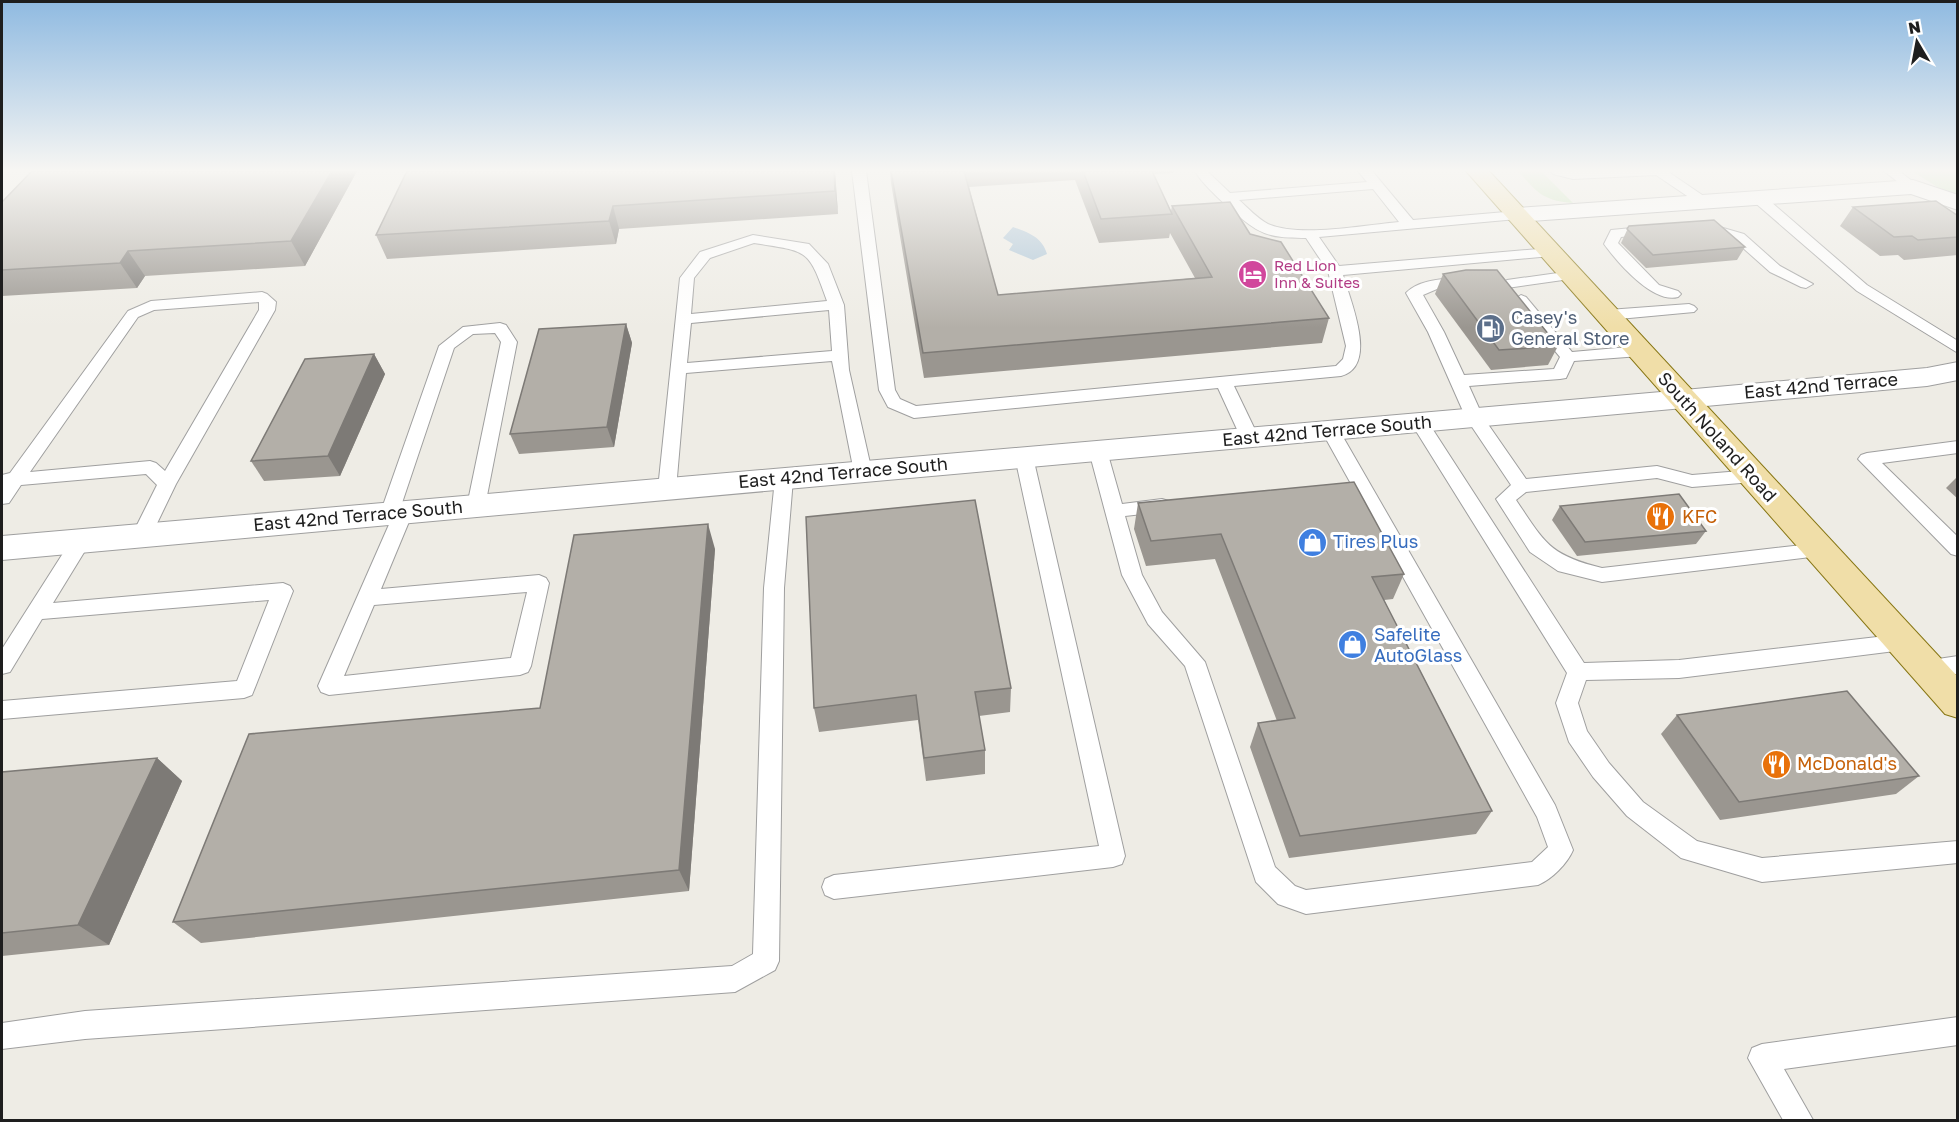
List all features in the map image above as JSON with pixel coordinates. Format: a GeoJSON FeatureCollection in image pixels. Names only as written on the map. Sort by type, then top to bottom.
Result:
{"type":"FeatureCollection","features":[{"type":"Feature","properties":{"kind":"main road","name":"South Noland Road"},"geometry":{"type":"LineString","coordinates":[[1525,223],[1903,642],[1942,667],[1958,703]]}},
{"type":"Feature","properties":{"kind":"street","name":"East 42nd Terrace"},"geometry":{"type":"LineString","coordinates":[[1684,399],[1927,377],[1958,371]]}},
{"type":"Feature","properties":{"kind":"street","name":"East 42nd Terrace South"},"geometry":{"type":"LineString","coordinates":[[2,548],[1684,399]]}},
{"type":"Feature","properties":{"kind":"lane"},"geometry":{"type":"LineString","coordinates":[[866,223],[887,390],[894,403],[914,412],[1341,371],[1351,361],[1354,346],[1335,271],[1310,234]]}},
{"type":"Feature","properties":{"kind":"lane"},"geometry":{"type":"LineString","coordinates":[[1258,223],[1283,234],[1310,234],[1427,223]]}},
{"type":"Feature","properties":{"kind":"lane"},"geometry":{"type":"LineString","coordinates":[[1787,223],[1862,288],[1958,348]]}},
{"type":"Feature","properties":{"kind":"lane"},"geometry":{"type":"LineString","coordinates":[[1697,227],[1708,227],[1739,237],[1775,269],[1806,284]]}},
{"type":"Feature","properties":{"kind":"lane"},"geometry":{"type":"LineString","coordinates":[[1662,230],[1617,233],[1611,244],[1654,288],[1673,294]]}},
{"type":"Feature","properties":{"kind":"lane"},"geometry":{"type":"LineString","coordinates":[[667,489],[687,278],[705,255],[753,239],[804,247],[821,264],[836,305],[840,354],[863,472]]}},
{"type":"Feature","properties":{"kind":"lane"},"geometry":{"type":"LineString","coordinates":[[1335,271],[1551,252]]}},
{"type":"Feature","properties":{"kind":"lane"},"geometry":{"type":"LineString","coordinates":[[1461,260],[1491,282],[1568,357],[1640,351]]}},
{"type":"Feature","properties":{"kind":"lane"},"geometry":{"type":"LineString","coordinates":[[1521,486],[1475,418],[1436,332],[1414,293],[1434,285],[1572,275]]}},
{"type":"Feature","properties":{"kind":"lane"},"geometry":{"type":"LineString","coordinates":[[2,498],[8,480],[134,314],[151,306],[262,297],[268,302],[267,310],[167,484],[142,536]]}},
{"type":"Feature","properties":{"kind":"lane"},"geometry":{"type":"LineString","coordinates":[[683,319],[836,305]]}},
{"type":"Feature","properties":{"kind":"lane"},"geometry":{"type":"LineString","coordinates":[[1608,315],[1689,309]]}},
{"type":"Feature","properties":{"kind":"lane"},"geometry":{"type":"LineString","coordinates":[[367,598],[539,583],[520,666],[329,686],[367,598],[397,513],[447,346],[470,330],[500,328],[509,342],[476,506]]}},
{"type":"Feature","properties":{"kind":"lane"},"geometry":{"type":"LineString","coordinates":[[678,369],[840,354]]}},
{"type":"Feature","properties":{"kind":"lane"},"geometry":{"type":"LineString","coordinates":[[1459,381],[1560,374],[1568,357]]}},
{"type":"Feature","properties":{"kind":"lane"},"geometry":{"type":"LineString","coordinates":[[1224,382],[1250,438]]}},
{"type":"Feature","properties":{"kind":"lane"},"geometry":{"type":"LineString","coordinates":[[1420,423],[1578,672]]}},
{"type":"Feature","properties":{"kind":"lane"},"geometry":{"type":"LineString","coordinates":[[1098,451],[1132,575],[1155,618],[1194,662],[1265,874],[1287,896],[1306,902],[1538,873],[1561,850],[1547,813],[1330,430]]}},
{"type":"Feature","properties":{"kind":"lane"},"geometry":{"type":"LineString","coordinates":[[1958,447],[1867,459],[1958,549]]}},
{"type":"Feature","properties":{"kind":"lane"},"geometry":{"type":"LineString","coordinates":[[834,887],[1113,856],[1024,457]]}},
{"type":"Feature","properties":{"kind":"lane"},"geometry":{"type":"LineString","coordinates":[[8,480],[150,467],[167,484]]}},
{"type":"Feature","properties":{"kind":"lane"},"geometry":{"type":"LineString","coordinates":[[1753,476],[1692,481],[1657,472],[1521,486],[1505,499],[1537,547],[1565,566],[1602,575],[1820,550]]}},
{"type":"Feature","properties":{"kind":"lane"},"geometry":{"type":"LineString","coordinates":[[2,1036],[85,1025],[735,979],[766,961],[774,588],[784,479]]}},
{"type":"Feature","properties":{"kind":"lane"},"geometry":{"type":"LineString","coordinates":[[1338,488],[1362,486]]}},
{"type":"Feature","properties":{"kind":"lane"},"geometry":{"type":"LineString","coordinates":[[1114,511],[1185,504]]}},
{"type":"Feature","properties":{"kind":"lane"},"geometry":{"type":"LineString","coordinates":[[2,666],[81,541]]}},
{"type":"Feature","properties":{"kind":"lane"},"geometry":{"type":"LineString","coordinates":[[2,710],[244,689],[283,591],[36,612]]}},
{"type":"Feature","properties":{"kind":"lane"},"geometry":{"type":"LineString","coordinates":[[1578,672],[1679,669],[1903,642]]}},
{"type":"Feature","properties":{"kind":"lane"},"geometry":{"type":"LineString","coordinates":[[1578,672],[1567,703],[1577,735],[1600,770],[1635,809],[1690,850],[1762,870],[1958,852]]}},
{"type":"Feature","properties":{"kind":"lane"},"geometry":{"type":"LineString","coordinates":[[1799,1120],[1762,1058],[1958,1031]]}},
{"type":"Feature","properties":{"kind":"water"},"geometry":{"type":"Polygon","coordinates":[[[1013,227],[1042,243],[1047,254],[1033,260],[1009,250],[1013,244],[1003,238],[1013,227]]]}},
{"type":"Feature","properties":{"kind":"building"},"geometry":{"type":"Polygon","coordinates":[[[2,223],[301,223],[291,241],[128,251],[120,263],[2,270],[2,223]]]}},
{"type":"Feature","properties":{"kind":"building"},"geometry":{"type":"Polygon","coordinates":[[[382,223],[570,223],[376,235],[382,223]]]}},
{"type":"Feature","properties":{"kind":"building"},"geometry":{"type":"Polygon","coordinates":[[[900,223],[978,223],[998,295],[1212,277],[1182,223],[1243,223],[1250,234],[1281,242],[1329,318],[923,353],[900,223]]]}},
{"type":"Feature","properties":{"kind":"building"},"geometry":{"type":"Polygon","coordinates":[[[1718,223],[1745,247],[1653,255],[1627,229],[1629,226],[1718,223]]]}},
{"type":"Feature","properties":{"kind":"building"},"geometry":{"type":"Polygon","coordinates":[[[1875,223],[1958,223],[1958,237],[1918,240],[1912,236],[1894,237],[1875,223]]]}},
{"type":"Feature","properties":{"kind":"building"},"geometry":{"type":"Polygon","coordinates":[[[1466,270],[1497,270],[1558,346],[1499,350],[1443,274],[1466,270]]]}},
{"type":"Feature","properties":{"kind":"building"},"geometry":{"type":"Polygon","coordinates":[[[626,324],[607,427],[510,434],[539,329],[626,324]]]}},
{"type":"Feature","properties":{"kind":"building"},"geometry":{"type":"Polygon","coordinates":[[[374,354],[328,456],[251,461],[305,359],[374,354]]]}},
{"type":"Feature","properties":{"kind":"building"},"geometry":{"type":"Polygon","coordinates":[[[1354,482],[1404,574],[1372,577],[1492,811],[1300,836],[1258,723],[1295,718],[1221,534],[1151,541],[1138,503],[1354,482]]]}},
{"type":"Feature","properties":{"kind":"building"},"geometry":{"type":"Polygon","coordinates":[[[1679,494],[1706,531],[1585,542],[1560,506],[1679,494]]]}},
{"type":"Feature","properties":{"kind":"building"},"geometry":{"type":"Polygon","coordinates":[[[975,500],[1011,688],[975,692],[985,750],[924,758],[916,695],[814,708],[806,517],[975,500]]]}},
{"type":"Feature","properties":{"kind":"building"},"geometry":{"type":"Polygon","coordinates":[[[708,524],[679,870],[173,922],[249,734],[540,708],[574,535],[708,524]]]}},
{"type":"Feature","properties":{"kind":"building","name":"McDonald's"},"geometry":{"type":"Polygon","coordinates":[[[1847,691],[1919,776],[1739,802],[1677,715],[1847,691]]]}},
{"type":"Feature","properties":{"kind":"building"},"geometry":{"type":"Polygon","coordinates":[[[157,758],[78,925],[2,933],[2,772],[157,758]]]}},
{"type":"Feature","properties":{"kind":"place","name":"Red Lion Inn & Suites"},"geometry":{"type":"Point","coordinates":[1253,275]}},
{"type":"Feature","properties":{"kind":"place","name":"Casey's General Store"},"geometry":{"type":"Point","coordinates":[1490,328]}},
{"type":"Feature","properties":{"kind":"place","name":"KFC"},"geometry":{"type":"Point","coordinates":[1661,517]}},
{"type":"Feature","properties":{"kind":"place","name":"Tires Plus"},"geometry":{"type":"Point","coordinates":[1312,542]}},
{"type":"Feature","properties":{"kind":"place","name":"Safelite AutoGlass"},"geometry":{"type":"Point","coordinates":[1353,645]}},
{"type":"Feature","properties":{"kind":"place","name":"McDonald's"},"geometry":{"type":"Point","coordinates":[1776,764]}}]}
